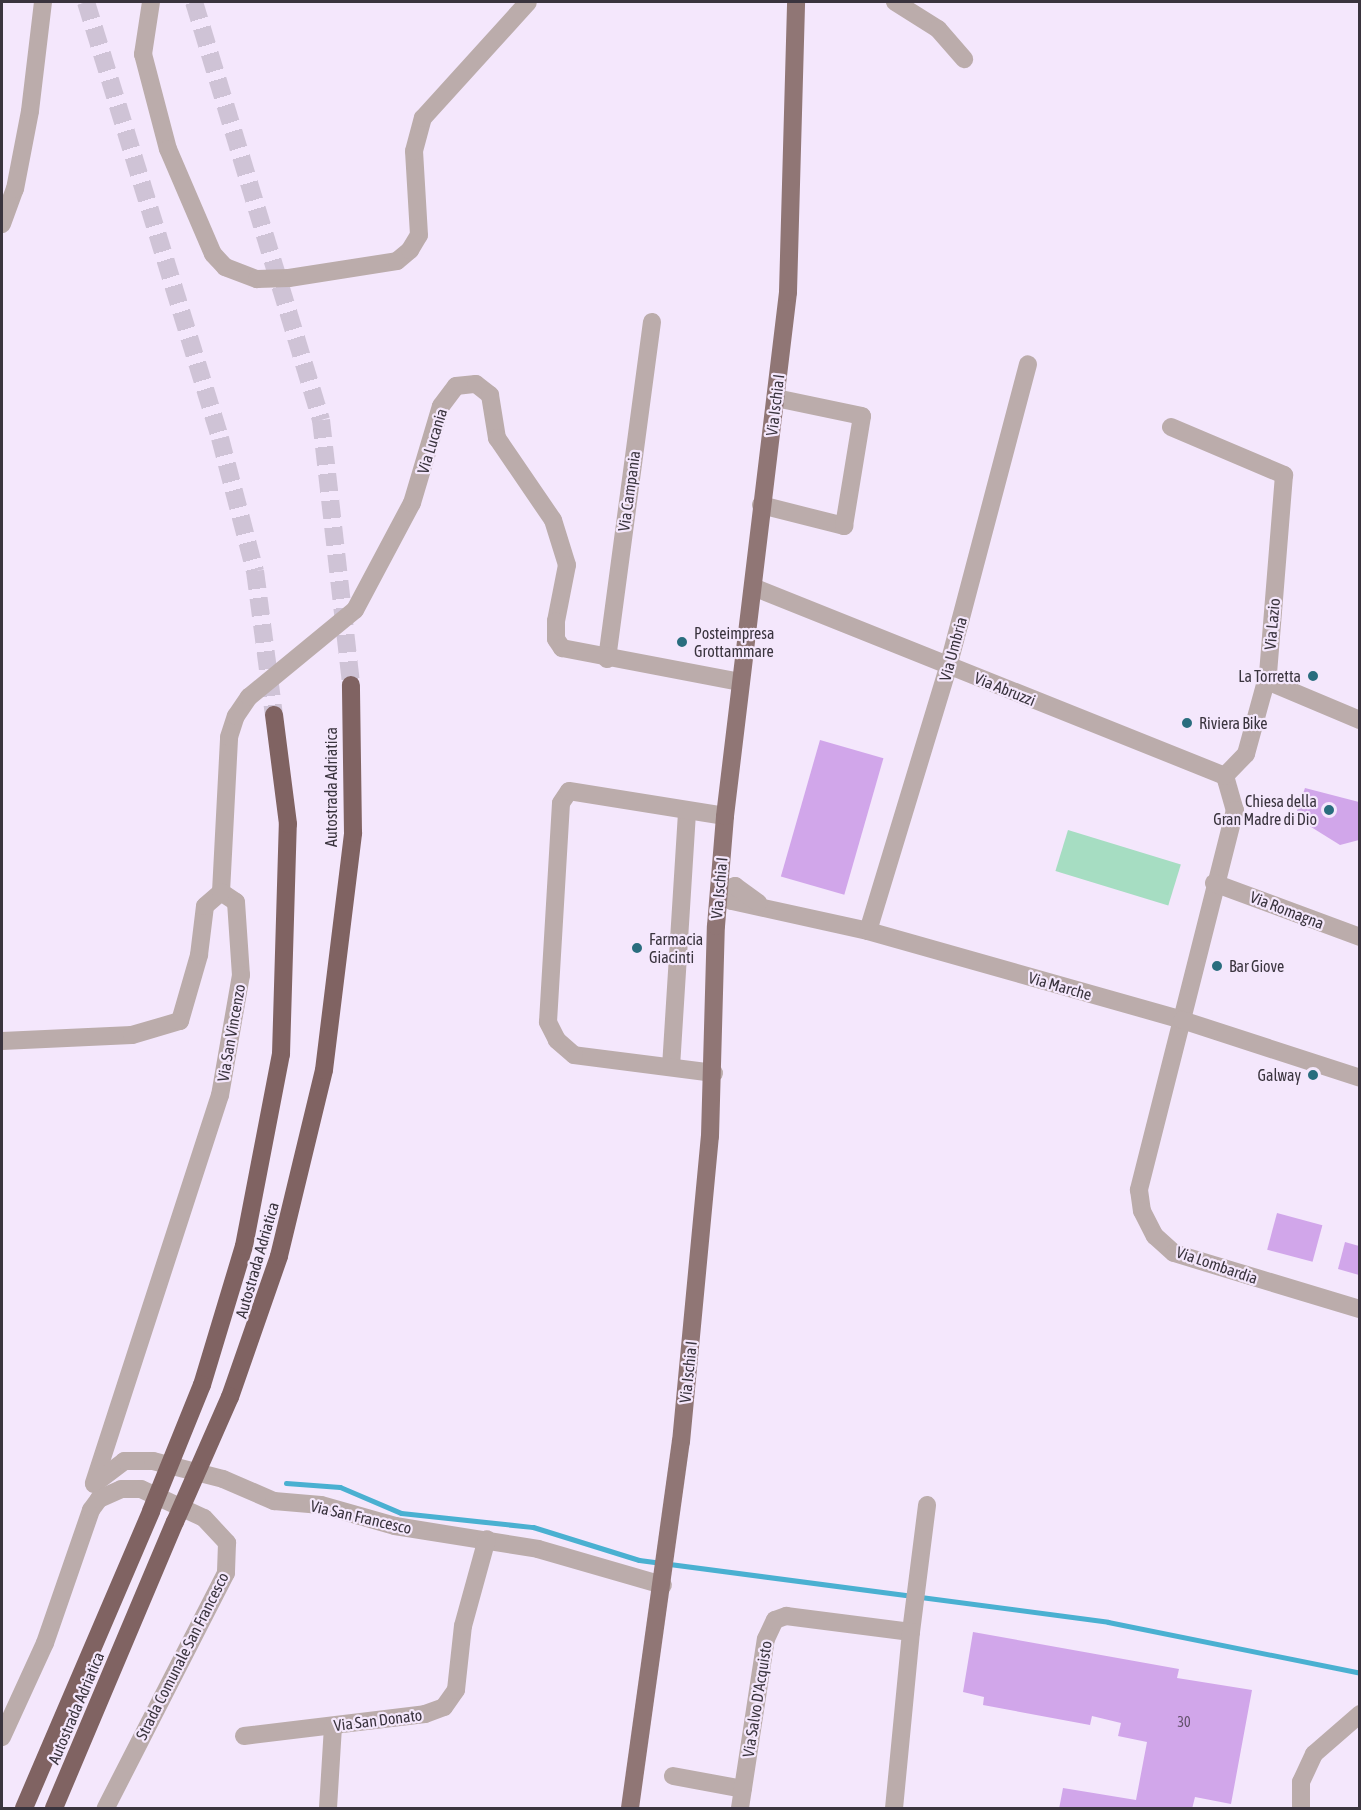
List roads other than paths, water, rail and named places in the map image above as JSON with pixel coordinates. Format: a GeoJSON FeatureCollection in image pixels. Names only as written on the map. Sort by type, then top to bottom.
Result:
{"type":"FeatureCollection","features":[{"type":"Feature","properties":{"kind":"highway","name":"Autostrada Adriatica"},"geometry":{"type":"LineString","coordinates":[[54,1809],[230,1397],[279,1256],[324,1070],[353,832],[351,685]]}},
{"type":"Feature","properties":{"kind":"highway","name":"Autostrada Adriatica"},"geometry":{"type":"LineString","coordinates":[[24,1809],[202,1385],[244,1246],[281,1054],[288,825],[274,715]]}},
{"type":"Feature","properties":{"kind":"main road","name":"Via Ischia I"},"geometry":{"type":"LineString","coordinates":[[630,1809],[668,1550],[714,1073],[719,891],[725,816],[761,505],[776,398],[793,219],[796,2]]}},
{"type":"Feature","properties":{"kind":"street"},"geometry":{"type":"LineString","coordinates":[[2,224],[15,189],[30,111],[43,2]]}},
{"type":"Feature","properties":{"kind":"street"},"geometry":{"type":"LineString","coordinates":[[151,2],[144,54],[168,149],[213,254],[225,267],[256,279],[289,278],[385,263],[410,250],[419,235],[414,151],[423,118],[528,2]]}},
{"type":"Feature","properties":{"kind":"street"},"geometry":{"type":"LineString","coordinates":[[895,2],[938,29],[964,59]]}},
{"type":"Feature","properties":{"kind":"street","name":"Via Campania"},"geometry":{"type":"LineString","coordinates":[[607,659],[652,322]]}},
{"type":"Feature","properties":{"kind":"street","name":"Via Umbria"},"geometry":{"type":"LineString","coordinates":[[868,932],[948,667],[1028,364]]}},
{"type":"Feature","properties":{"kind":"street","name":"Via Lucania"},"geometry":{"type":"LineString","coordinates":[[221,892],[229,737],[236,716],[249,697],[355,610],[412,503],[441,406],[456,386],[484,388],[490,395],[497,438],[536,490],[563,546],[567,566],[556,639],[562,648],[607,659],[741,682]]}},
{"type":"Feature","properties":{"kind":"street"},"geometry":{"type":"LineString","coordinates":[[761,505],[844,526],[862,416],[776,398]]}},
{"type":"Feature","properties":{"kind":"street","name":"Via Lazio"},"geometry":{"type":"LineString","coordinates":[[1171,427],[1284,475],[1267,681],[1246,754],[1225,776]]}},
{"type":"Feature","properties":{"kind":"street","name":"Via Abruzzi"},"geometry":{"type":"LineString","coordinates":[[753,587],[1225,776]]}},
{"type":"Feature","properties":{"kind":"street"},"geometry":{"type":"LineString","coordinates":[[1267,681],[1359,720]]}},
{"type":"Feature","properties":{"kind":"street"},"geometry":{"type":"LineString","coordinates":[[1182,1020],[1214,883],[1235,810],[1225,776]]}},
{"type":"Feature","properties":{"kind":"street"},"geometry":{"type":"LineString","coordinates":[[714,1073],[574,1055],[557,1041],[548,1022],[560,815],[569,791],[725,816]]}},
{"type":"Feature","properties":{"kind":"street"},"geometry":{"type":"LineString","coordinates":[[671,1067],[687,810]]}},
{"type":"Feature","properties":{"kind":"street","name":"Via Romagna"},"geometry":{"type":"LineString","coordinates":[[1214,883],[1359,937]]}},
{"type":"Feature","properties":{"kind":"street","name":"Via Marche"},"geometry":{"type":"LineString","coordinates":[[719,891],[732,901],[758,903],[868,932],[1182,1020],[1359,1078]]}},
{"type":"Feature","properties":{"kind":"street"},"geometry":{"type":"LineString","coordinates":[[2,1041],[132,1035],[180,1021],[199,955],[206,906],[221,892]]}},
{"type":"Feature","properties":{"kind":"street","name":"Via San Vincenzo"},"geometry":{"type":"LineString","coordinates":[[94,1484],[220,1095],[242,975],[236,902],[221,892]]}},
{"type":"Feature","properties":{"kind":"street","name":"Via Lombardia"},"geometry":{"type":"LineString","coordinates":[[1182,1020],[1139,1190],[1142,1211],[1155,1236],[1174,1253],[1359,1309]]}},
{"type":"Feature","properties":{"kind":"street","name":"Via San Francesco"},"geometry":{"type":"LineString","coordinates":[[94,1484],[124,1461],[147,1460],[223,1479],[274,1501],[321,1505],[395,1526],[538,1549],[664,1580]]}},
{"type":"Feature","properties":{"kind":"street"},"geometry":{"type":"LineString","coordinates":[[2,1737],[45,1643],[91,1509],[94,1484]]}},
{"type":"Feature","properties":{"kind":"street","name":"Strada Comunale San Francesco"},"geometry":{"type":"LineString","coordinates":[[91,1509],[99,1499],[121,1488],[152,1492],[211,1523],[224,1537],[229,1558],[216,1596],[106,1809]]}},
{"type":"Feature","properties":{"kind":"street"},"geometry":{"type":"LineString","coordinates":[[894,1809],[910,1632],[927,1505]]}},
{"type":"Feature","properties":{"kind":"street","name":"Via San Donato"},"geometry":{"type":"LineString","coordinates":[[244,1736],[431,1713],[449,1702],[456,1690],[463,1626],[487,1539]]}},
{"type":"Feature","properties":{"kind":"street","name":"Via Salvo D'Acquisto"},"geometry":{"type":"LineString","coordinates":[[740,1809],[766,1639],[775,1620],[792,1616],[910,1632]]}},
{"type":"Feature","properties":{"kind":"street"},"geometry":{"type":"LineString","coordinates":[[1301,1809],[1301,1782],[1314,1754],[1359,1714]]}},
{"type":"Feature","properties":{"kind":"street"},"geometry":{"type":"LineString","coordinates":[[328,1809],[333,1726]]}},
{"type":"Feature","properties":{"kind":"street"},"geometry":{"type":"LineString","coordinates":[[673,1776],[743,1789]]}},
{"type":"Feature","properties":{"kind":"waterway"},"geometry":{"type":"LineString","coordinates":[[286,1483],[340,1487],[401,1513],[533,1527],[639,1560],[1108,1622],[1360,1673]]}},
{"type":"Feature","properties":{"kind":"tunnel"},"geometry":{"type":"LineString","coordinates":[[86,2],[220,438],[255,571],[274,715]]}},
{"type":"Feature","properties":{"kind":"tunnel"},"geometry":{"type":"LineString","coordinates":[[194,2],[321,420],[351,685]]}},
{"type":"Feature","properties":{"kind":"place","name":"Posteimpresa Grottammare"},"geometry":{"type":"Point","coordinates":[682,642]}},
{"type":"Feature","properties":{"kind":"place","name":"La Torretta"},"geometry":{"type":"Point","coordinates":[1313,676]}},
{"type":"Feature","properties":{"kind":"place","name":"Riviera Bike"},"geometry":{"type":"Point","coordinates":[1187,723]}},
{"type":"Feature","properties":{"kind":"place","name":"Chiesa della Gran Madre di Dio"},"geometry":{"type":"Point","coordinates":[1329,810]}},
{"type":"Feature","properties":{"kind":"place","name":"Farmacia Giacinti"},"geometry":{"type":"Point","coordinates":[637,948]}},
{"type":"Feature","properties":{"kind":"place","name":"Bar Giove"},"geometry":{"type":"Point","coordinates":[1217,966]}},
{"type":"Feature","properties":{"kind":"place","name":"Galway"},"geometry":{"type":"Point","coordinates":[1313,1075]}}]}
